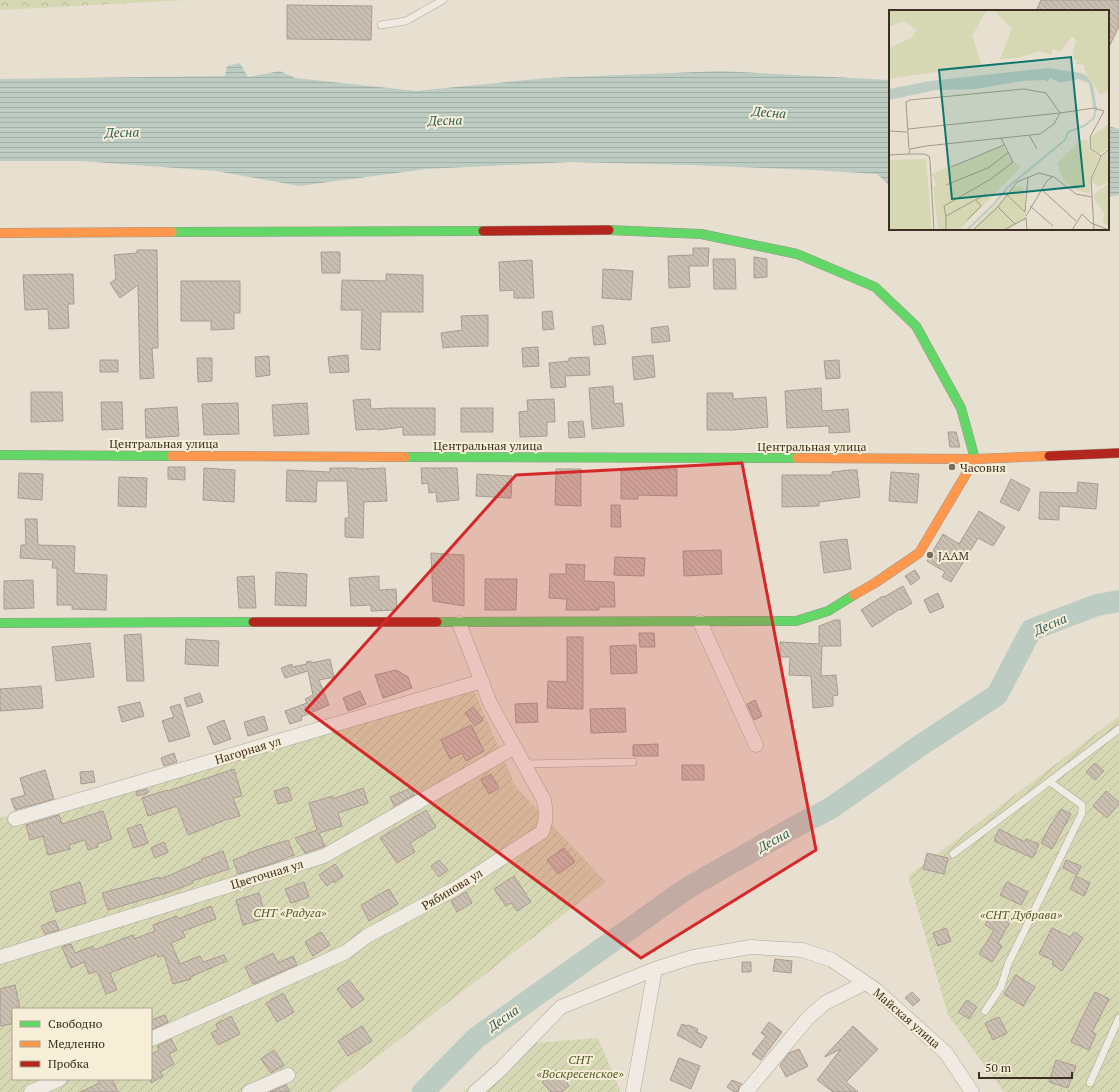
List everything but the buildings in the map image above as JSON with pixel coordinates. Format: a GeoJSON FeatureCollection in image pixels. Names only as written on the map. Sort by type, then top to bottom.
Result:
{"type":"FeatureCollection","features":[{"type":"Feature","properties":{"kind":"street"},"geometry":{"type":"LineString","coordinates":[[0,233],[598,230],[701,234],[797,254],[875,287],[916,326],[961,408],[976,459],[919,553],[875,583],[828,611],[796,621],[0,623]]}},
{"type":"Feature","properties":{"kind":"street","name":"Центральная улица"},"geometry":{"type":"LineString","coordinates":[[0,455],[976,459],[1119,453]]}},
{"type":"Feature","properties":{"kind":"street","name":"Рябинова ул"},"geometry":{"type":"LineString","coordinates":[[152,1038],[346,952],[367,936],[456,888],[542,832],[546,822],[544,800],[490,703],[460,622]]}},
{"type":"Feature","properties":{"kind":"street"},"geometry":{"type":"LineString","coordinates":[[700,622],[756,745]]}},
{"type":"Feature","properties":{"kind":"street","name":"Нагорная ул"},"geometry":{"type":"LineString","coordinates":[[15,819],[482,681]]}},
{"type":"Feature","properties":{"kind":"street","name":"Цветочная ул"},"geometry":{"type":"LineString","coordinates":[[0,957],[324,856],[515,747]]}},
{"type":"Feature","properties":{"kind":"street"},"geometry":{"type":"LineString","coordinates":[[475,1092],[498,1071],[561,1007],[655,969],[692,957],[751,947],[802,950],[832,960],[865,983]]}},
{"type":"Feature","properties":{"kind":"street"},"geometry":{"type":"LineString","coordinates":[[633,1092],[655,969]]}},
{"type":"Feature","properties":{"kind":"street","name":"Майская улица"},"geometry":{"type":"LineString","coordinates":[[746,1092],[758,1087],[806,1019],[825,1003],[865,983],[876,990],[946,1053],[972,1092]]}},
{"type":"Feature","properties":{"kind":"street"},"geometry":{"type":"LineString","coordinates":[[249,1092],[288,1075]]}},
{"type":"Feature","properties":{"kind":"street"},"geometry":{"type":"LineString","coordinates":[[31,1092],[58,1080]]}},
{"type":"Feature","properties":{"kind":"lane"},"geometry":{"type":"LineString","coordinates":[[381,25],[406,21],[443,0]]}},
{"type":"Feature","properties":{"kind":"lane"},"geometry":{"type":"LineString","coordinates":[[953,854],[1119,729]]}},
{"type":"Feature","properties":{"kind":"lane"},"geometry":{"type":"LineString","coordinates":[[524,764],[633,762]]}},
{"type":"Feature","properties":{"kind":"lane"},"geometry":{"type":"LineString","coordinates":[[985,1011],[1001,986],[1008,964],[1082,813],[1082,805],[1050,782]]}},
{"type":"Feature","properties":{"kind":"lane"},"geometry":{"type":"LineString","coordinates":[[1090,1083],[1119,1018]]}},
{"type":"Feature","properties":{"kind":"highlighted area"},"geometry":{"type":"Polygon","coordinates":[[[742,463],[816,850],[641,958],[306,710],[516,475],[742,463]]]}},
{"type":"Feature","properties":{"kind":"green space"},"geometry":{"type":"Polygon","coordinates":[[[0,0],[187,0],[0,10],[0,0]]]}},
{"type":"Feature","properties":{"kind":"green space","name":"СНТ «Радуга»"},"geometry":{"type":"Polygon","coordinates":[[[472,686],[516,787],[606,882],[331,1092],[0,1092],[0,818],[472,686]]]}},
{"type":"Feature","properties":{"kind":"green space","name":"«СНТ Дубрава»"},"geometry":{"type":"Polygon","coordinates":[[[1119,716],[1119,1092],[1004,1092],[948,1015],[908,876],[1119,716]]]}},
{"type":"Feature","properties":{"kind":"green space","name":"СНТ «Воскресенское»"},"geometry":{"type":"Polygon","coordinates":[[[598,1038],[620,1090],[619,1092],[463,1092],[521,1044],[598,1038]]]}},
{"type":"Feature","properties":{"kind":"water"},"geometry":{"type":"Polygon","coordinates":[[[240,63],[248,77],[280,71],[295,78],[416,91],[547,78],[721,71],[889,80],[889,185],[877,174],[689,165],[572,162],[426,169],[299,186],[216,171],[81,161],[0,161],[0,79],[225,76],[227,66],[240,63]]]}},
{"type":"Feature","properties":{"kind":"water"},"geometry":{"type":"Polygon","coordinates":[[[1109,126],[1119,129],[1119,195],[1109,197],[1109,126]]]}},
{"type":"Feature","properties":{"kind":"waterway","name":"Десна"},"geometry":{"type":"LineString","coordinates":[[423,1092],[476,1038],[686,889],[831,808],[921,745],[997,695],[1031,630],[1097,605],[1119,601]]}},
{"type":"Feature","properties":{"kind":"traffic: fast"},"geometry":{"type":"LineString","coordinates":[[609,230],[701,234],[797,254],[875,287],[916,326],[961,408],[975,459],[973,459]]}},
{"type":"Feature","properties":{"kind":"traffic: fast"},"geometry":{"type":"LineString","coordinates":[[172,232],[483,231]]}},
{"type":"Feature","properties":{"kind":"traffic: fast"},"geometry":{"type":"LineString","coordinates":[[0,455],[172,456]]}},
{"type":"Feature","properties":{"kind":"traffic: fast"},"geometry":{"type":"LineString","coordinates":[[405,457],[797,458]]}},
{"type":"Feature","properties":{"kind":"traffic: fast"},"geometry":{"type":"LineString","coordinates":[[437,622],[796,621],[828,611],[854,595]]}},
{"type":"Feature","properties":{"kind":"traffic: fast"},"geometry":{"type":"LineString","coordinates":[[0,623],[253,622]]}},
{"type":"Feature","properties":{"kind":"traffic: slow"},"geometry":{"type":"LineString","coordinates":[[0,233],[172,232]]}},
{"type":"Feature","properties":{"kind":"traffic: slow"},"geometry":{"type":"LineString","coordinates":[[172,456],[405,457]]}},
{"type":"Feature","properties":{"kind":"traffic: slow"},"geometry":{"type":"LineString","coordinates":[[854,595],[875,583],[919,553],[975,459],[1049,456]]}},
{"type":"Feature","properties":{"kind":"traffic: slow"},"geometry":{"type":"LineString","coordinates":[[797,458],[973,459]]}},
{"type":"Feature","properties":{"kind":"traffic: jam"},"geometry":{"type":"LineString","coordinates":[[483,231],[609,230]]}},
{"type":"Feature","properties":{"kind":"traffic: jam"},"geometry":{"type":"LineString","coordinates":[[1049,456],[1119,453]]}},
{"type":"Feature","properties":{"kind":"traffic: jam"},"geometry":{"type":"LineString","coordinates":[[253,622],[437,622]]}},
{"type":"Feature","properties":{"kind":"place","name":"Часовня"},"geometry":{"type":"Point","coordinates":[952,467]}},
{"type":"Feature","properties":{"kind":"place","name":"JAAM"},"geometry":{"type":"Point","coordinates":[930,555]}}]}
